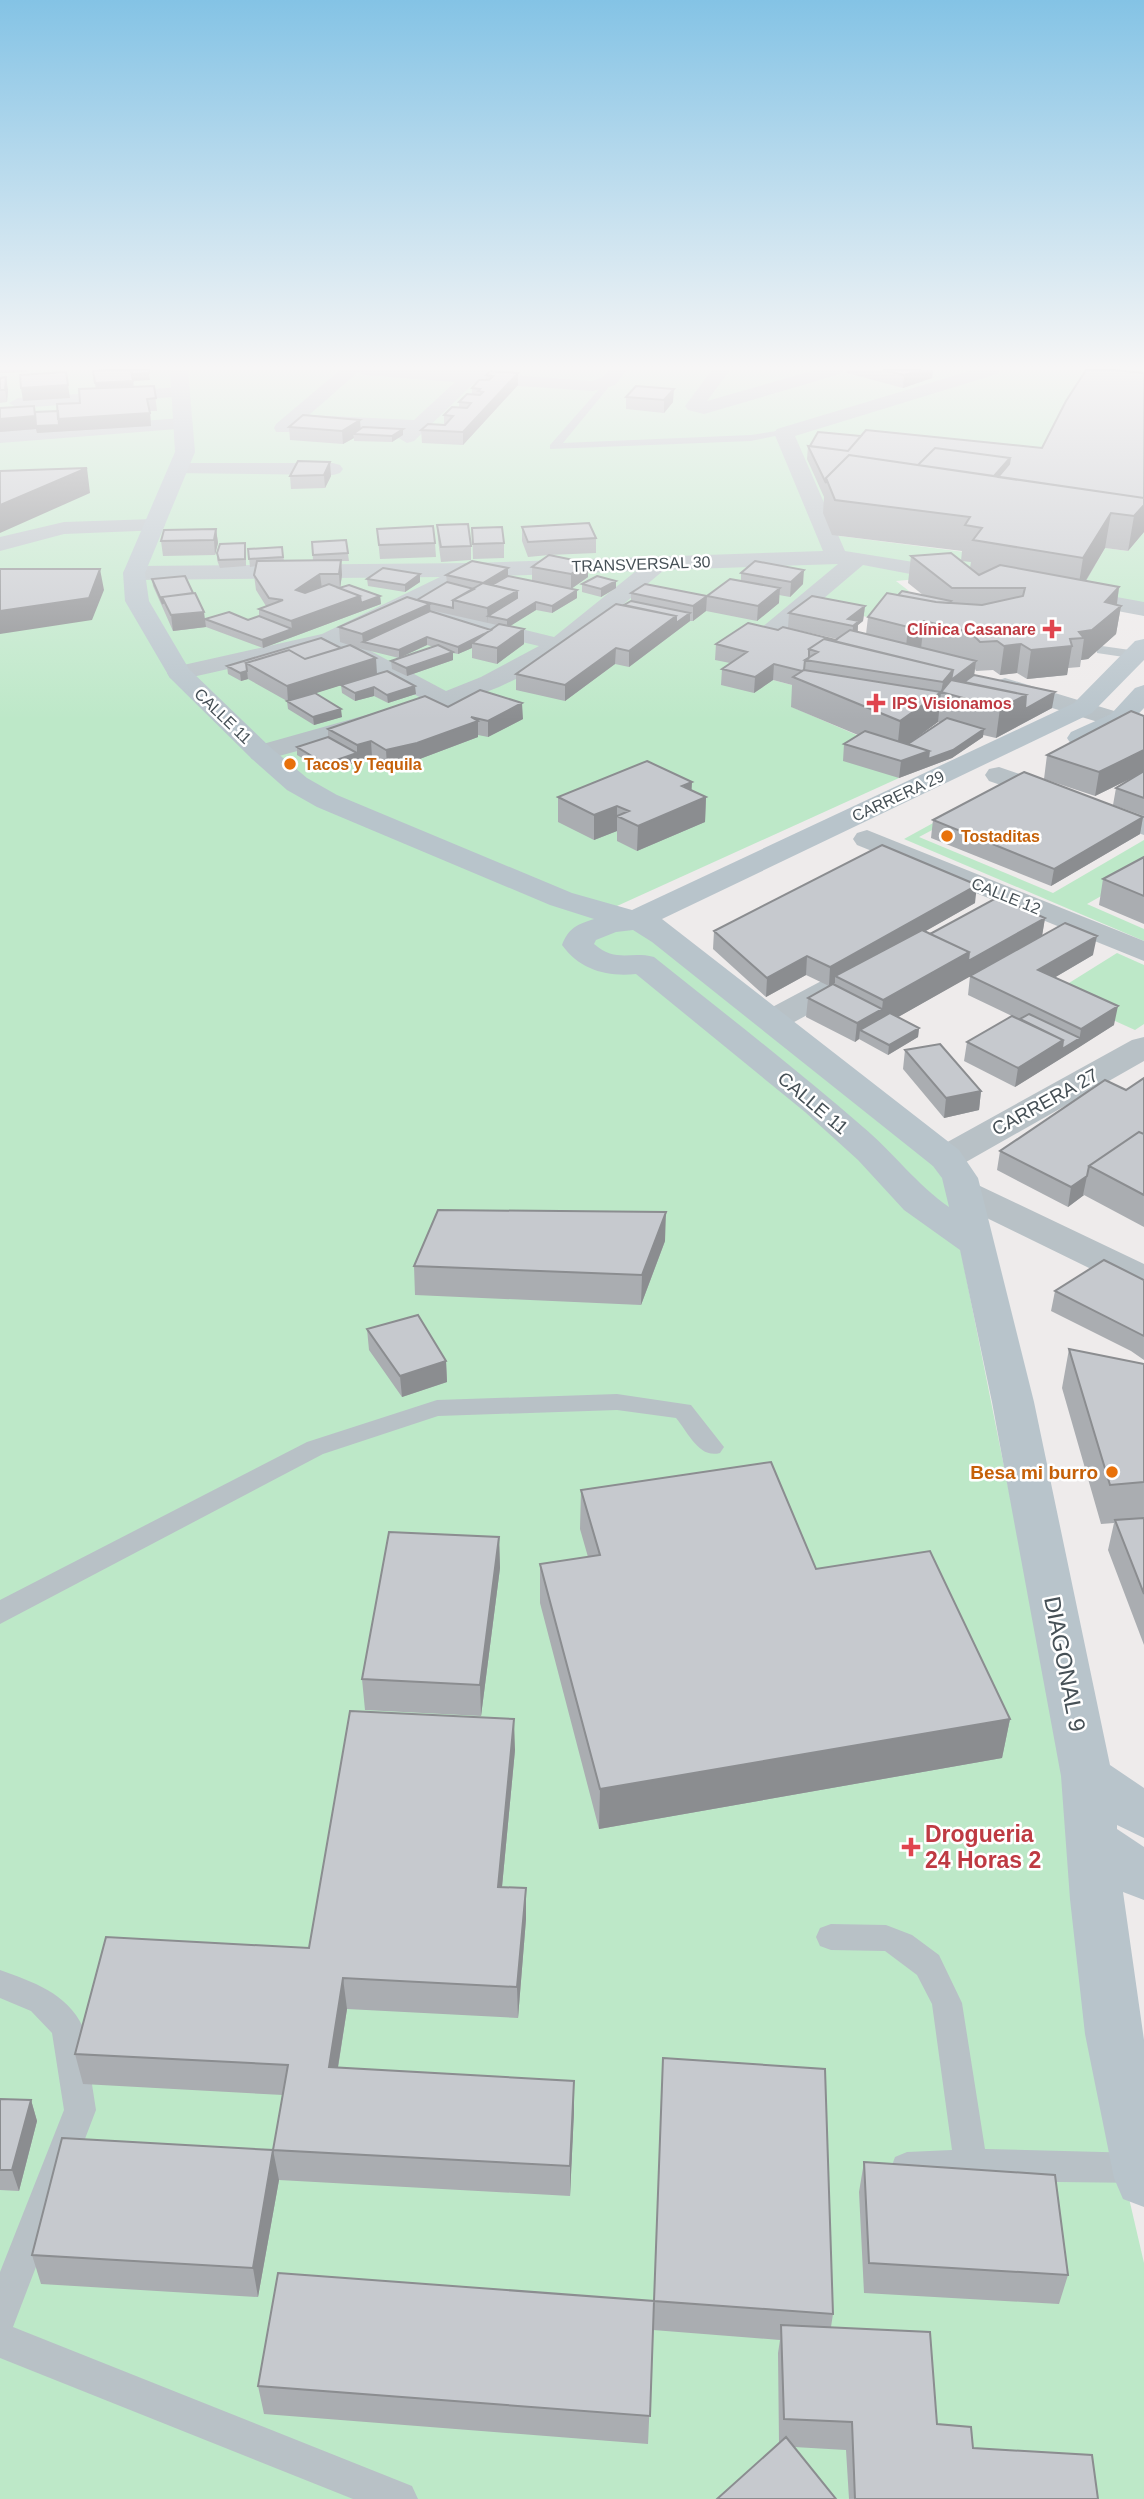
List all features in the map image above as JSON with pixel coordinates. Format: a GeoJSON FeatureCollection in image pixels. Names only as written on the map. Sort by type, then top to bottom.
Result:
{"type":"FeatureCollection","features":[{"type":"Feature","properties":{"kind":"main road"},"geometry":{"type":"LineString","coordinates":[[134,573],[170,487]]}},
{"type":"Feature","properties":{"kind":"main road","name":"CALLE 11"},"geometry":{"type":"LineString","coordinates":[[134,573],[137,601],[179,673],[261,753],[297,783],[327,801],[561,899],[648,928],[774,1020],[946,1158]]}},
{"type":"Feature","properties":{"kind":"main road","name":"CARRERA 29"},"geometry":{"type":"LineString","coordinates":[[648,928],[1083,708],[1141,652]]}},
{"type":"Feature","properties":{"kind":"main road","name":"CARRERA 29"},"geometry":{"type":"LineString","coordinates":[[648,928],[867,839],[999,775],[1132,723],[1144,693]]}},
{"type":"Feature","properties":{"kind":"main road"},"geometry":{"type":"LineString","coordinates":[[561,899],[582,934]]}},
{"type":"Feature","properties":{"kind":"main road"},"geometry":{"type":"LineString","coordinates":[[611,923],[648,928],[666,947],[659,958],[643,964],[620,967],[604,965],[587,957],[578,945],[582,934],[611,923]]}},
{"type":"Feature","properties":{"kind":"main road","name":"CALLE 11"},"geometry":{"type":"LineString","coordinates":[[643,964],[817,1105],[871,1152],[917,1202],[978,1245]]}},
{"type":"Feature","properties":{"kind":"main road","name":"DIAGONAL 9"},"geometry":{"type":"LineString","coordinates":[[946,1158],[960,1178],[978,1245],[1013,1402],[1087,1776],[1097,1899],[1114,2034],[1143,2174]]}},
{"type":"Feature","properties":{"kind":"main road"},"geometry":{"type":"LineString","coordinates":[[1087,1776],[1144,1816]]}},
{"type":"Feature","properties":{"kind":"main road"},"geometry":{"type":"LineString","coordinates":[[1093,1840],[1144,1877]]}},
{"type":"Feature","properties":{"kind":"street"},"geometry":{"type":"LineString","coordinates":[[796,639],[769,633],[848,558],[811,487]]}},
{"type":"Feature","properties":{"kind":"street"},"geometry":{"type":"LineString","coordinates":[[26,517],[64,528]]}},
{"type":"Feature","properties":{"kind":"street"},"geometry":{"type":"LineString","coordinates":[[0,544],[64,528],[154,525]]}},
{"type":"Feature","properties":{"kind":"street","name":"TRANSVERSAL 30"},"geometry":{"type":"LineString","coordinates":[[134,573],[474,569],[848,558],[981,580]]}},
{"type":"Feature","properties":{"kind":"street"},"geometry":{"type":"LineString","coordinates":[[261,753],[385,719],[495,681],[561,643],[659,564]]}},
{"type":"Feature","properties":{"kind":"street"},"geometry":{"type":"LineString","coordinates":[[520,568],[507,579],[560,590]]}},
{"type":"Feature","properties":{"kind":"street"},"geometry":{"type":"LineString","coordinates":[[179,673],[330,639],[474,569]]}},
{"type":"Feature","properties":{"kind":"street"},"geometry":{"type":"LineString","coordinates":[[1049,592],[1144,609]]}},
{"type":"Feature","properties":{"kind":"street"},"geometry":{"type":"LineString","coordinates":[[586,595],[612,600]]}},
{"type":"Feature","properties":{"kind":"street"},"geometry":{"type":"LineString","coordinates":[[399,607],[561,643]]}},
{"type":"Feature","properties":{"kind":"street"},"geometry":{"type":"LineString","coordinates":[[330,639],[442,699]]}},
{"type":"Feature","properties":{"kind":"street"},"geometry":{"type":"LineString","coordinates":[[983,681],[1132,723]]}},
{"type":"Feature","properties":{"kind":"street"},"geometry":{"type":"LineString","coordinates":[[999,775],[1144,826]]}},
{"type":"Feature","properties":{"kind":"street","name":"CALLE 12"},"geometry":{"type":"LineString","coordinates":[[867,839],[1144,952]]}},
{"type":"Feature","properties":{"kind":"street"},"geometry":{"type":"LineString","coordinates":[[967,915],[1003,895]]}},
{"type":"Feature","properties":{"kind":"street"},"geometry":{"type":"LineString","coordinates":[[774,1020],[882,961]]}},
{"type":"Feature","properties":{"kind":"street","name":"CARRERA 27"},"geometry":{"type":"LineString","coordinates":[[946,1158],[1144,1047]]}},
{"type":"Feature","properties":{"kind":"street"},"geometry":{"type":"LineString","coordinates":[[965,1194],[1144,1279]]}},
{"type":"Feature","properties":{"kind":"lane"},"geometry":{"type":"LineString","coordinates":[[1102,649],[1141,652]]}},
{"type":"Feature","properties":{"kind":"lane"},"geometry":{"type":"LineString","coordinates":[[0,1614],[315,1448],[437,1408],[617,1402],[683,1411],[712,1447]]}},
{"type":"Feature","properties":{"kind":"lane"},"geometry":{"type":"LineString","coordinates":[[831,1937],[886,1938],[901,1944],[928,1965],[947,2003],[971,2165]]}},
{"type":"Feature","properties":{"kind":"lane"},"geometry":{"type":"LineString","coordinates":[[0,1984],[43,2000],[67,2027],[80,2110],[0,2316]]}},
{"type":"Feature","properties":{"kind":"lane"},"geometry":{"type":"LineString","coordinates":[[907,2168],[971,2165],[1143,2174]]}},
{"type":"Feature","properties":{"kind":"lane"},"geometry":{"type":"LineString","coordinates":[[0,2340],[399,2499]]}},
{"type":"Feature","properties":{"kind":"green space"},"geometry":{"type":"Polygon","coordinates":[[[0,487],[896,487],[826,499],[832,535],[965,552],[978,563],[969,576],[848,557],[746,667],[773,680],[815,691],[792,707],[873,742],[899,778],[606,911],[627,920],[930,1161],[944,1179],[950,1197],[1063,1766],[1093,2043],[1144,2263],[1144,2499],[0,2499],[0,487]]]}},
{"type":"Feature","properties":{"kind":"green space"},"geometry":{"type":"Polygon","coordinates":[[[1144,532],[1144,607],[1077,595],[1105,548],[1128,551],[1144,532]]]}},
{"type":"Feature","properties":{"kind":"green space"},"geometry":{"type":"Polygon","coordinates":[[[859,564],[938,577],[896,581],[909,591],[873,618],[809,606],[859,564]]]}},
{"type":"Feature","properties":{"kind":"green space"},"geometry":{"type":"Polygon","coordinates":[[[1006,783],[1015,786],[919,837],[1053,893],[1144,840],[1144,872],[1087,904],[1144,929],[1144,941],[904,839],[1006,783]]]}},
{"type":"Feature","properties":{"kind":"green space"},"geometry":{"type":"Polygon","coordinates":[[[1117,953],[1144,965],[1144,1024],[1135,1030],[1053,993],[1117,953]]]}},
{"type":"Feature","properties":{"kind":"building"},"geometry":{"type":"Polygon","coordinates":[[[0,487],[43,487],[0,505],[0,487]]]}},
{"type":"Feature","properties":{"kind":"building"},"geometry":{"type":"Polygon","coordinates":[[[830,487],[1066,487],[1144,498],[1144,505],[1134,516],[1111,513],[1083,558],[973,540],[982,528],[965,525],[970,517],[835,500],[830,487]]]}},
{"type":"Feature","properties":{"kind":"building"},"geometry":{"type":"Polygon","coordinates":[[[1065,487],[1144,487],[1144,498],[1065,487]]]}},
{"type":"Feature","properties":{"kind":"building"},"geometry":{"type":"Polygon","coordinates":[[[589,523],[596,538],[528,542],[522,527],[589,523]]]}},
{"type":"Feature","properties":{"kind":"building"},"geometry":{"type":"Polygon","coordinates":[[[468,524],[471,546],[441,547],[437,525],[468,524]]]}},
{"type":"Feature","properties":{"kind":"building"},"geometry":{"type":"Polygon","coordinates":[[[433,526],[435,543],[379,545],[377,529],[433,526]]]}},
{"type":"Feature","properties":{"kind":"building"},"geometry":{"type":"Polygon","coordinates":[[[502,527],[504,543],[473,544],[472,528],[502,527]]]}},
{"type":"Feature","properties":{"kind":"building"},"geometry":{"type":"Polygon","coordinates":[[[216,529],[214,540],[161,541],[164,530],[216,529]]]}},
{"type":"Feature","properties":{"kind":"building"},"geometry":{"type":"Polygon","coordinates":[[[346,540],[348,553],[313,555],[312,542],[346,540]]]}},
{"type":"Feature","properties":{"kind":"building"},"geometry":{"type":"Polygon","coordinates":[[[245,543],[245,559],[219,560],[217,553],[220,544],[245,543]]]}},
{"type":"Feature","properties":{"kind":"building"},"geometry":{"type":"Polygon","coordinates":[[[282,547],[283,557],[249,559],[248,549],[282,547]]]}},
{"type":"Feature","properties":{"kind":"building"},"geometry":{"type":"Polygon","coordinates":[[[951,553],[979,575],[1000,565],[1119,587],[1105,602],[1121,606],[1092,630],[1079,632],[1084,638],[1070,639],[1072,646],[1031,650],[1021,644],[1004,646],[997,641],[980,642],[970,632],[924,621],[908,627],[868,617],[887,593],[936,602],[982,605],[1023,596],[1025,588],[952,588],[911,556],[951,553]]]}},
{"type":"Feature","properties":{"kind":"building"},"geometry":{"type":"Polygon","coordinates":[[[549,555],[588,563],[571,574],[532,567],[549,555]]]}},
{"type":"Feature","properties":{"kind":"building"},"geometry":{"type":"Polygon","coordinates":[[[341,560],[339,574],[320,574],[296,590],[305,593],[329,584],[360,596],[291,621],[259,609],[283,600],[269,598],[254,575],[257,561],[341,560]]]}},
{"type":"Feature","properties":{"kind":"building"},"geometry":{"type":"Polygon","coordinates":[[[472,561],[508,568],[483,583],[446,575],[472,561]]]}},
{"type":"Feature","properties":{"kind":"building"},"geometry":{"type":"Polygon","coordinates":[[[755,561],[804,570],[791,582],[741,573],[755,561]]]}},
{"type":"Feature","properties":{"kind":"building"},"geometry":{"type":"Polygon","coordinates":[[[383,568],[420,574],[405,585],[367,579],[383,568]]]}},
{"type":"Feature","properties":{"kind":"building"},"geometry":{"type":"Polygon","coordinates":[[[0,569],[100,569],[89,598],[0,611],[0,569]]]}},
{"type":"Feature","properties":{"kind":"building"},"geometry":{"type":"Polygon","coordinates":[[[185,576],[193,593],[162,597],[163,604],[152,579],[185,576]]]}},
{"type":"Feature","properties":{"kind":"building"},"geometry":{"type":"Polygon","coordinates":[[[508,576],[577,590],[552,606],[536,602],[507,620],[488,616],[517,598],[517,591],[492,585],[508,576]]]}},
{"type":"Feature","properties":{"kind":"building"},"geometry":{"type":"Polygon","coordinates":[[[597,576],[616,581],[601,589],[582,584],[597,576]]]}},
{"type":"Feature","properties":{"kind":"building"},"geometry":{"type":"Polygon","coordinates":[[[730,579],[780,588],[758,606],[707,596],[730,579]]]}},
{"type":"Feature","properties":{"kind":"building"},"geometry":{"type":"Polygon","coordinates":[[[447,582],[474,589],[453,600],[453,608],[417,600],[447,582]]]}},
{"type":"Feature","properties":{"kind":"building"},"geometry":{"type":"Polygon","coordinates":[[[483,583],[517,591],[487,608],[453,600],[483,583]]]}},
{"type":"Feature","properties":{"kind":"building"},"geometry":{"type":"Polygon","coordinates":[[[645,584],[707,596],[693,606],[631,593],[645,584]]]}},
{"type":"Feature","properties":{"kind":"building"},"geometry":{"type":"Polygon","coordinates":[[[349,585],[380,596],[361,603],[360,596],[339,588],[349,585]]]}},
{"type":"Feature","properties":{"kind":"building"},"geometry":{"type":"Polygon","coordinates":[[[902,591],[951,601],[936,602],[898,595],[902,591]]]}},
{"type":"Feature","properties":{"kind":"building"},"geometry":{"type":"Polygon","coordinates":[[[195,593],[204,612],[171,615],[162,597],[195,593]]]}},
{"type":"Feature","properties":{"kind":"building"},"geometry":{"type":"Polygon","coordinates":[[[812,596],[865,606],[848,619],[859,621],[853,626],[789,613],[812,596]]]}},
{"type":"Feature","properties":{"kind":"building"},"geometry":{"type":"Polygon","coordinates":[[[407,597],[430,604],[362,634],[339,627],[407,597]]]}},
{"type":"Feature","properties":{"kind":"building"},"geometry":{"type":"Polygon","coordinates":[[[631,601],[690,613],[676,623],[676,616],[624,605],[631,601]]]}},
{"type":"Feature","properties":{"kind":"building"},"geometry":{"type":"Polygon","coordinates":[[[616,604],[676,616],[629,651],[616,648],[565,685],[516,674],[616,604]]]}},
{"type":"Feature","properties":{"kind":"building"},"geometry":{"type":"Polygon","coordinates":[[[430,611],[491,630],[458,647],[427,637],[399,650],[363,642],[430,611]]]}},
{"type":"Feature","properties":{"kind":"building"},"geometry":{"type":"Polygon","coordinates":[[[229,612],[248,620],[259,616],[292,629],[262,640],[205,619],[229,612]]]}},
{"type":"Feature","properties":{"kind":"building"},"geometry":{"type":"Polygon","coordinates":[[[748,623],[778,630],[783,627],[836,640],[824,639],[809,649],[809,658],[805,660],[802,671],[774,664],[755,677],[722,669],[747,652],[716,644],[748,623]]]}},
{"type":"Feature","properties":{"kind":"building"},"geometry":{"type":"Polygon","coordinates":[[[499,624],[524,629],[497,648],[472,643],[499,624]]]}},
{"type":"Feature","properties":{"kind":"building"},"geometry":{"type":"Polygon","coordinates":[[[850,630],[976,661],[951,680],[953,670],[834,641],[850,630]]]}},
{"type":"Feature","properties":{"kind":"building"},"geometry":{"type":"Polygon","coordinates":[[[321,638],[341,648],[305,659],[289,650],[246,663],[247,671],[240,673],[227,666],[321,638]]]}},
{"type":"Feature","properties":{"kind":"building"},"geometry":{"type":"Polygon","coordinates":[[[824,639],[953,670],[943,682],[805,660],[818,652],[809,649],[824,639]]]}},
{"type":"Feature","properties":{"kind":"building"},"geometry":{"type":"Polygon","coordinates":[[[350,645],[376,658],[287,686],[246,663],[289,650],[305,659],[350,645]]]}},
{"type":"Feature","properties":{"kind":"building"},"geometry":{"type":"Polygon","coordinates":[[[438,645],[453,652],[406,668],[391,661],[438,645]]]}},
{"type":"Feature","properties":{"kind":"building"},"geometry":{"type":"Polygon","coordinates":[[[804,670],[941,692],[900,721],[793,677],[804,670]]]}},
{"type":"Feature","properties":{"kind":"building"},"geometry":{"type":"Polygon","coordinates":[[[387,671],[415,686],[387,695],[374,687],[355,693],[341,685],[387,671]]]}},
{"type":"Feature","properties":{"kind":"building"},"geometry":{"type":"Polygon","coordinates":[[[974,675],[1055,692],[1025,709],[1026,695],[964,682],[974,675]]]}},
{"type":"Feature","properties":{"kind":"building"},"geometry":{"type":"Polygon","coordinates":[[[951,680],[1026,695],[1000,708],[941,692],[951,680]]]}},
{"type":"Feature","properties":{"kind":"building"},"geometry":{"type":"Polygon","coordinates":[[[480,690],[522,703],[488,721],[471,717],[478,721],[417,743],[386,750],[371,741],[357,745],[328,729],[425,696],[448,707],[480,690]]]}},
{"type":"Feature","properties":{"kind":"building"},"geometry":{"type":"Polygon","coordinates":[[[315,693],[341,709],[313,717],[287,701],[315,693]]]}},
{"type":"Feature","properties":{"kind":"building"},"geometry":{"type":"Polygon","coordinates":[[[1131,711],[1144,716],[1144,750],[1099,772],[1047,755],[1131,711]]]}},
{"type":"Feature","properties":{"kind":"building"},"geometry":{"type":"Polygon","coordinates":[[[947,718],[984,729],[953,750],[928,759],[929,751],[908,744],[947,718]]]}},
{"type":"Feature","properties":{"kind":"building"},"geometry":{"type":"Polygon","coordinates":[[[865,731],[929,751],[901,761],[844,744],[865,731]]]}},
{"type":"Feature","properties":{"kind":"building"},"geometry":{"type":"Polygon","coordinates":[[[328,737],[357,753],[325,764],[297,747],[328,737]]]}},
{"type":"Feature","properties":{"kind":"building"},"geometry":{"type":"Polygon","coordinates":[[[647,761],[692,782],[682,786],[706,797],[638,826],[617,816],[629,811],[617,806],[594,815],[558,797],[647,761]]]}},
{"type":"Feature","properties":{"kind":"building"},"geometry":{"type":"Polygon","coordinates":[[[1144,771],[1144,798],[1116,788],[1144,771]]]}},
{"type":"Feature","properties":{"kind":"building"},"geometry":{"type":"Polygon","coordinates":[[[1024,772],[1143,817],[1054,869],[933,820],[1024,772]]]}},
{"type":"Feature","properties":{"kind":"building"},"geometry":{"type":"Polygon","coordinates":[[[882,845],[977,885],[830,967],[807,956],[767,978],[714,931],[882,845]]]}},
{"type":"Feature","properties":{"kind":"building"},"geometry":{"type":"Polygon","coordinates":[[[1144,857],[1144,896],[1103,879],[1144,857]]]}},
{"type":"Feature","properties":{"kind":"building"},"geometry":{"type":"Polygon","coordinates":[[[998,897],[1045,918],[968,961],[969,952],[930,934],[998,897]]]}},
{"type":"Feature","properties":{"kind":"building"},"geometry":{"type":"Polygon","coordinates":[[[1065,923],[1097,936],[1038,970],[1118,1006],[1081,1029],[970,976],[1065,923]]]}},
{"type":"Feature","properties":{"kind":"building"},"geometry":{"type":"Polygon","coordinates":[[[922,930],[969,952],[883,1000],[835,976],[922,930]]]}},
{"type":"Feature","properties":{"kind":"building"},"geometry":{"type":"Polygon","coordinates":[[[833,984],[882,1009],[857,1023],[808,998],[833,984]]]}},
{"type":"Feature","properties":{"kind":"building"},"geometry":{"type":"Polygon","coordinates":[[[890,1013],[919,1028],[889,1045],[860,1030],[890,1013]]]}},
{"type":"Feature","properties":{"kind":"building"},"geometry":{"type":"Polygon","coordinates":[[[1029,1014],[1080,1038],[1062,1049],[1063,1040],[1020,1019],[1029,1014]]]}},
{"type":"Feature","properties":{"kind":"building"},"geometry":{"type":"Polygon","coordinates":[[[1012,1016],[1063,1040],[1018,1068],[967,1042],[1012,1016]]]}},
{"type":"Feature","properties":{"kind":"building"},"geometry":{"type":"Polygon","coordinates":[[[940,1044],[981,1091],[946,1098],[905,1050],[940,1044]]]}},
{"type":"Feature","properties":{"kind":"building"},"geometry":{"type":"Polygon","coordinates":[[[1144,1078],[1144,1134],[1139,1132],[1089,1166],[1087,1176],[1071,1187],[1000,1151],[1105,1080],[1126,1090],[1144,1078]]]}},
{"type":"Feature","properties":{"kind":"building"},"geometry":{"type":"Polygon","coordinates":[[[1139,1132],[1144,1134],[1144,1195],[1089,1166],[1139,1132]]]}},
{"type":"Feature","properties":{"kind":"building"},"geometry":{"type":"Polygon","coordinates":[[[438,1210],[666,1212],[642,1275],[414,1266],[438,1210]]]}},
{"type":"Feature","properties":{"kind":"building"},"geometry":{"type":"Polygon","coordinates":[[[1104,1260],[1144,1280],[1144,1336],[1055,1291],[1104,1260]]]}},
{"type":"Feature","properties":{"kind":"building"},"geometry":{"type":"Polygon","coordinates":[[[418,1315],[446,1361],[400,1376],[367,1329],[418,1315]]]}},
{"type":"Feature","properties":{"kind":"building"},"geometry":{"type":"Polygon","coordinates":[[[1069,1349],[1144,1364],[1144,1482],[1110,1485],[1069,1349]]]}},
{"type":"Feature","properties":{"kind":"building"},"geometry":{"type":"Polygon","coordinates":[[[771,1462],[816,1569],[930,1551],[1010,1719],[600,1789],[540,1564],[600,1555],[581,1490],[771,1462]]]}},
{"type":"Feature","properties":{"kind":"building"},"geometry":{"type":"Polygon","coordinates":[[[1144,1518],[1144,1594],[1115,1520],[1144,1518]]]}},
{"type":"Feature","properties":{"kind":"building"},"geometry":{"type":"Polygon","coordinates":[[[389,1532],[499,1537],[480,1685],[362,1679],[389,1532]]]}},
{"type":"Feature","properties":{"kind":"building"},"geometry":{"type":"Polygon","coordinates":[[[350,1711],[514,1719],[498,1887],[526,1888],[517,1987],[343,1978],[329,2067],[574,2081],[570,2166],[273,2150],[288,2065],[75,2054],[106,1937],[309,1948],[350,1711]]]}},
{"type":"Feature","properties":{"kind":"building"},"geometry":{"type":"Polygon","coordinates":[[[663,2058],[825,2069],[833,2314],[654,2301],[663,2058]]]}},
{"type":"Feature","properties":{"kind":"building"},"geometry":{"type":"Polygon","coordinates":[[[0,2099],[31,2100],[12,2170],[0,2170],[0,2099]]]}},
{"type":"Feature","properties":{"kind":"building"},"geometry":{"type":"Polygon","coordinates":[[[62,2138],[273,2150],[253,2268],[32,2255],[62,2138]]]}},
{"type":"Feature","properties":{"kind":"building"},"geometry":{"type":"Polygon","coordinates":[[[864,2162],[1055,2175],[1068,2275],[869,2263],[864,2162]]]}},
{"type":"Feature","properties":{"kind":"building"},"geometry":{"type":"Polygon","coordinates":[[[278,2273],[654,2301],[650,2416],[258,2386],[278,2273]]]}},
{"type":"Feature","properties":{"kind":"building"},"geometry":{"type":"Polygon","coordinates":[[[781,2325],[930,2332],[937,2424],[971,2427],[973,2448],[1092,2455],[1098,2499],[855,2499],[852,2422],[784,2419],[781,2325]]]}},
{"type":"Feature","properties":{"kind":"building"},"geometry":{"type":"Polygon","coordinates":[[[786,2437],[836,2499],[717,2499],[786,2437]]]}},
{"type":"Feature","properties":{"kind":"place","name":"Clínica Casanare"},"geometry":{"type":"Point","coordinates":[1052,629]}},
{"type":"Feature","properties":{"kind":"place","name":"IPS Visionamos"},"geometry":{"type":"Point","coordinates":[876,703]}},
{"type":"Feature","properties":{"kind":"place","name":"Tacos y Tequila"},"geometry":{"type":"Point","coordinates":[290,764]}},
{"type":"Feature","properties":{"kind":"place","name":"Tostaditas"},"geometry":{"type":"Point","coordinates":[947,836]}},
{"type":"Feature","properties":{"kind":"place","name":"Besa mi burro"},"geometry":{"type":"Point","coordinates":[1112,1472]}},
{"type":"Feature","properties":{"kind":"place","name":"Drogueria 24 Horas 2"},"geometry":{"type":"Point","coordinates":[911,1847]}}]}
